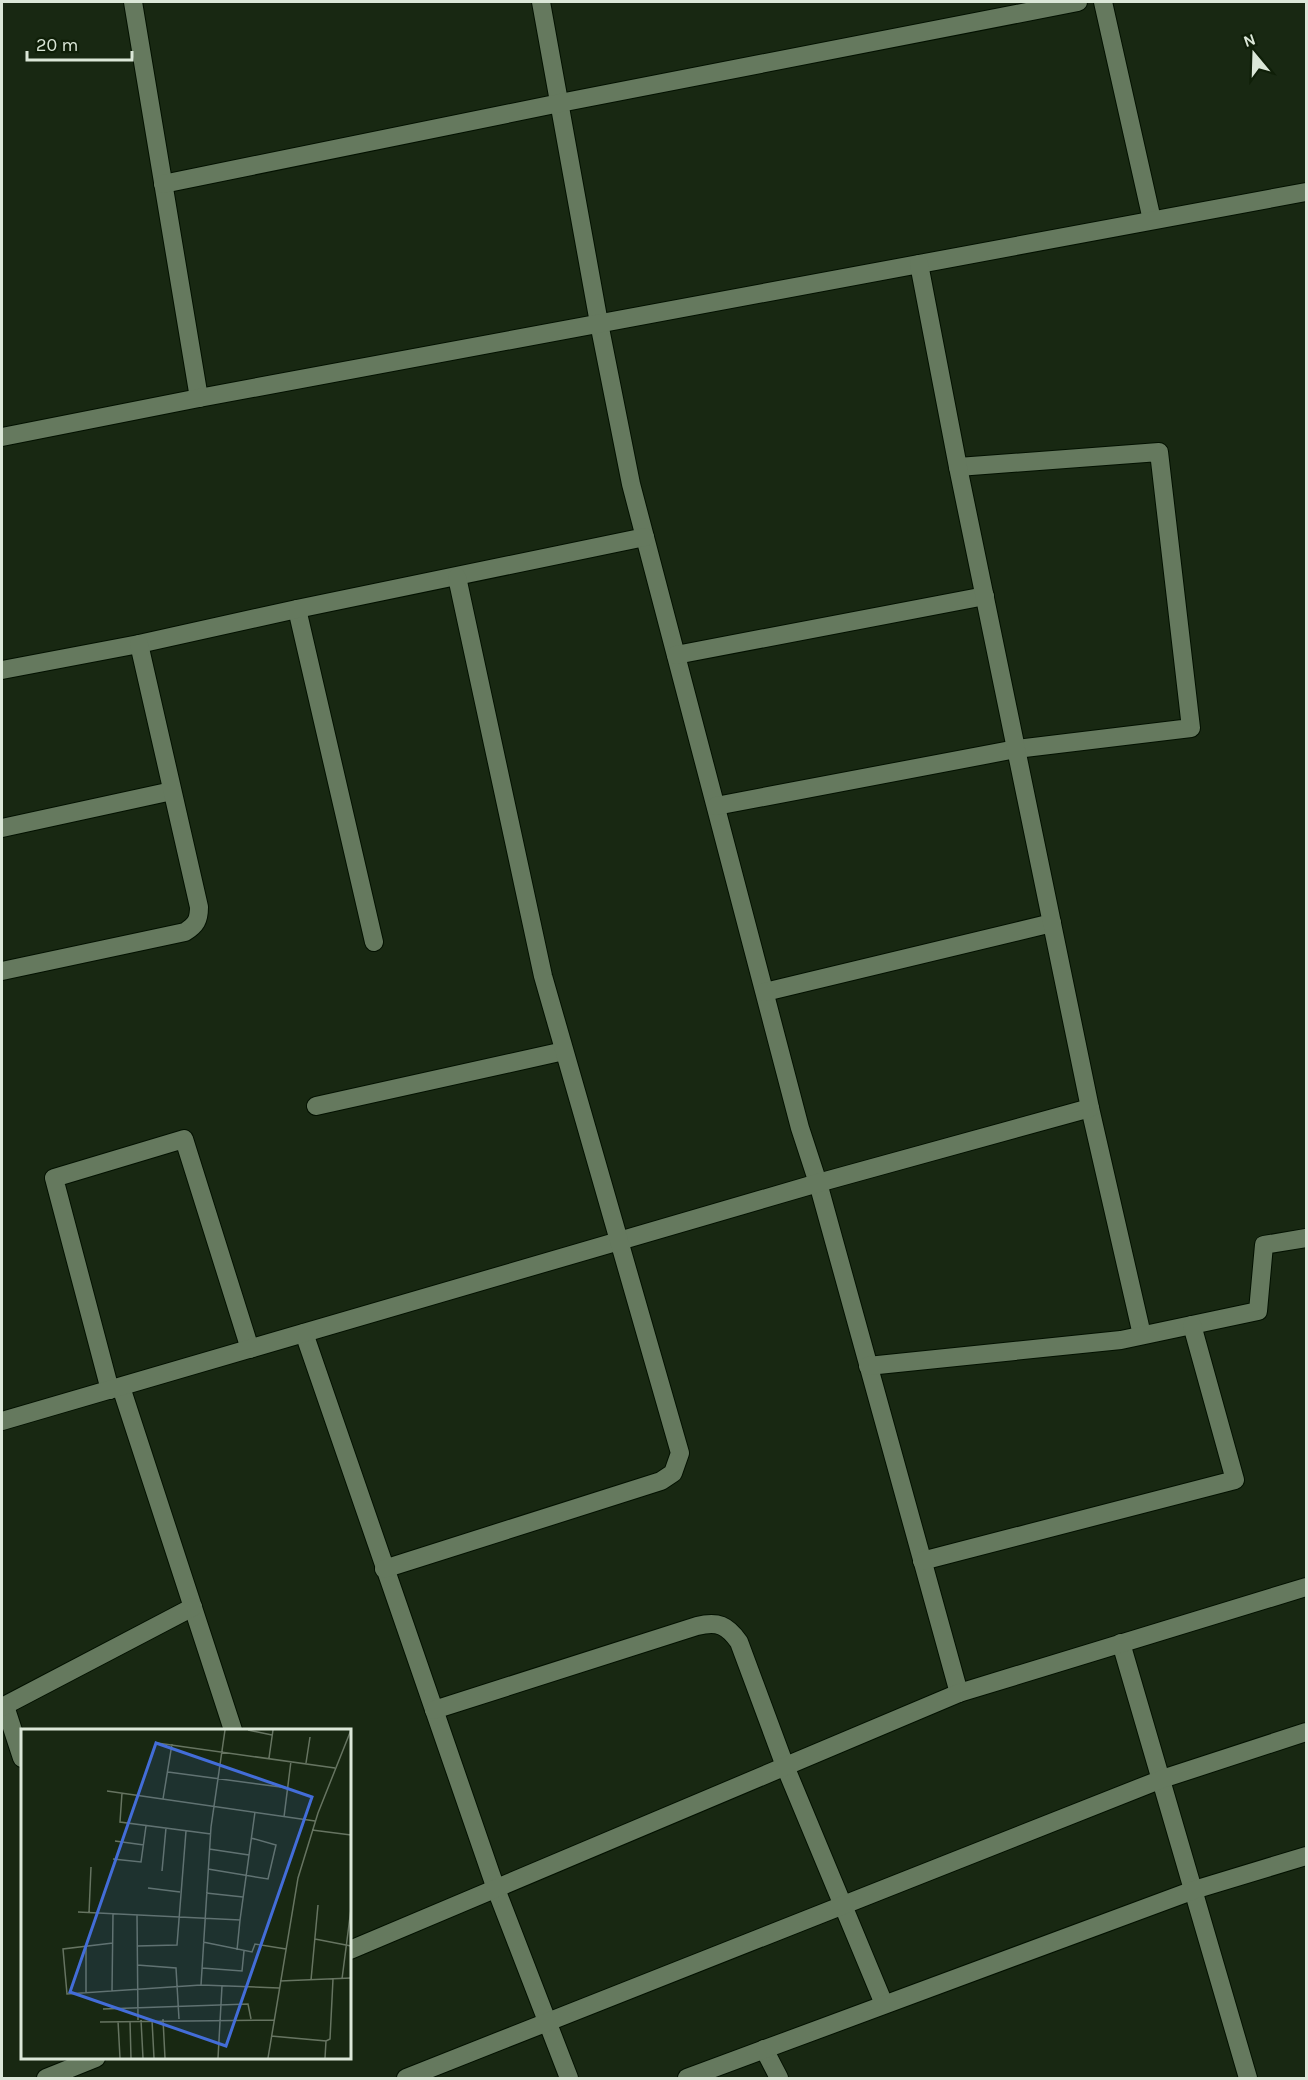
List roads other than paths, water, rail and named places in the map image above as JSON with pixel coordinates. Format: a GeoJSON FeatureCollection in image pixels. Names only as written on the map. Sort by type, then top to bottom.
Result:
{"type":"FeatureCollection","features":[{"type":"Feature","properties":{"kind":"street"},"geometry":{"type":"LineString","coordinates":[[133,2],[199,398]]}},
{"type":"Feature","properties":{"kind":"street"},"geometry":{"type":"LineString","coordinates":[[541,2],[599,323],[631,484],[800,1128],[818,1183],[959,1693]]}},
{"type":"Feature","properties":{"kind":"street"},"geometry":{"type":"LineString","coordinates":[[163,184],[560,103],[1078,2]]}},
{"type":"Feature","properties":{"kind":"street"},"geometry":{"type":"LineString","coordinates":[[1103,2],[1152,220]]}},
{"type":"Feature","properties":{"kind":"street"},"geometry":{"type":"LineString","coordinates":[[2,437],[199,398],[1306,192]]}},
{"type":"Feature","properties":{"kind":"street"},"geometry":{"type":"LineString","coordinates":[[919,264],[958,467],[1090,1108],[1142,1335]]}},
{"type":"Feature","properties":{"kind":"street"},"geometry":{"type":"LineString","coordinates":[[716,806],[1016,749],[1191,728],[1159,452],[958,467]]}},
{"type":"Feature","properties":{"kind":"street"},"geometry":{"type":"LineString","coordinates":[[2,670],[139,645],[297,609],[645,537]]}},
{"type":"Feature","properties":{"kind":"street"},"geometry":{"type":"LineString","coordinates":[[384,1569],[661,1481],[673,1473],[680,1453],[543,976],[457,577]]}},
{"type":"Feature","properties":{"kind":"street"},"geometry":{"type":"LineString","coordinates":[[676,655],[985,596]]}},
{"type":"Feature","properties":{"kind":"street"},"geometry":{"type":"LineString","coordinates":[[297,609],[374,942]]}},
{"type":"Feature","properties":{"kind":"street"},"geometry":{"type":"LineString","coordinates":[[2,971],[185,932],[195,926],[199,917],[199,907],[139,645]]}},
{"type":"Feature","properties":{"kind":"street"},"geometry":{"type":"LineString","coordinates":[[2,828],[172,791]]}},
{"type":"Feature","properties":{"kind":"street"},"geometry":{"type":"LineString","coordinates":[[765,992],[1052,923]]}},
{"type":"Feature","properties":{"kind":"street"},"geometry":{"type":"LineString","coordinates":[[316,1106],[564,1051]]}},
{"type":"Feature","properties":{"kind":"street"},"geometry":{"type":"LineString","coordinates":[[2,1421],[818,1183],[1090,1108]]}},
{"type":"Feature","properties":{"kind":"street"},"geometry":{"type":"LineString","coordinates":[[232,1729],[193,1607],[116,1388],[54,1178],[184,1139],[250,1349]]}},
{"type":"Feature","properties":{"kind":"street"},"geometry":{"type":"LineString","coordinates":[[868,1366],[1121,1340],[1258,1311],[1264,1245],[1306,1238]]}},
{"type":"Feature","properties":{"kind":"street"},"geometry":{"type":"LineString","coordinates":[[922,1561],[1235,1480],[1192,1325]]}},
{"type":"Feature","properties":{"kind":"street"},"geometry":{"type":"LineString","coordinates":[[304,1333],[496,1889],[569,2079]]}},
{"type":"Feature","properties":{"kind":"street"},"geometry":{"type":"LineString","coordinates":[[351,1950],[959,1693],[1306,1587]]}},
{"type":"Feature","properties":{"kind":"street"},"geometry":{"type":"LineString","coordinates":[[21,1755],[3,1707],[193,1607]]}},
{"type":"Feature","properties":{"kind":"street"},"geometry":{"type":"LineString","coordinates":[[434,1710],[709,1623],[730,1630],[739,1642],[785,1766],[884,2004]]}},
{"type":"Feature","properties":{"kind":"street"},"geometry":{"type":"LineString","coordinates":[[1121,1644],[1248,2079]]}},
{"type":"Feature","properties":{"kind":"street"},"geometry":{"type":"LineString","coordinates":[[406,2079],[1161,1779],[1306,1732]]}},
{"type":"Feature","properties":{"kind":"street"},"geometry":{"type":"LineString","coordinates":[[688,2078],[1194,1890],[1306,1856]]}},
{"type":"Feature","properties":{"kind":"street"},"geometry":{"type":"LineString","coordinates":[[765,2049],[779,2079]]}},
{"type":"Feature","properties":{"kind":"street"},"geometry":{"type":"LineString","coordinates":[[46,2079],[94,2059]]}}]}
